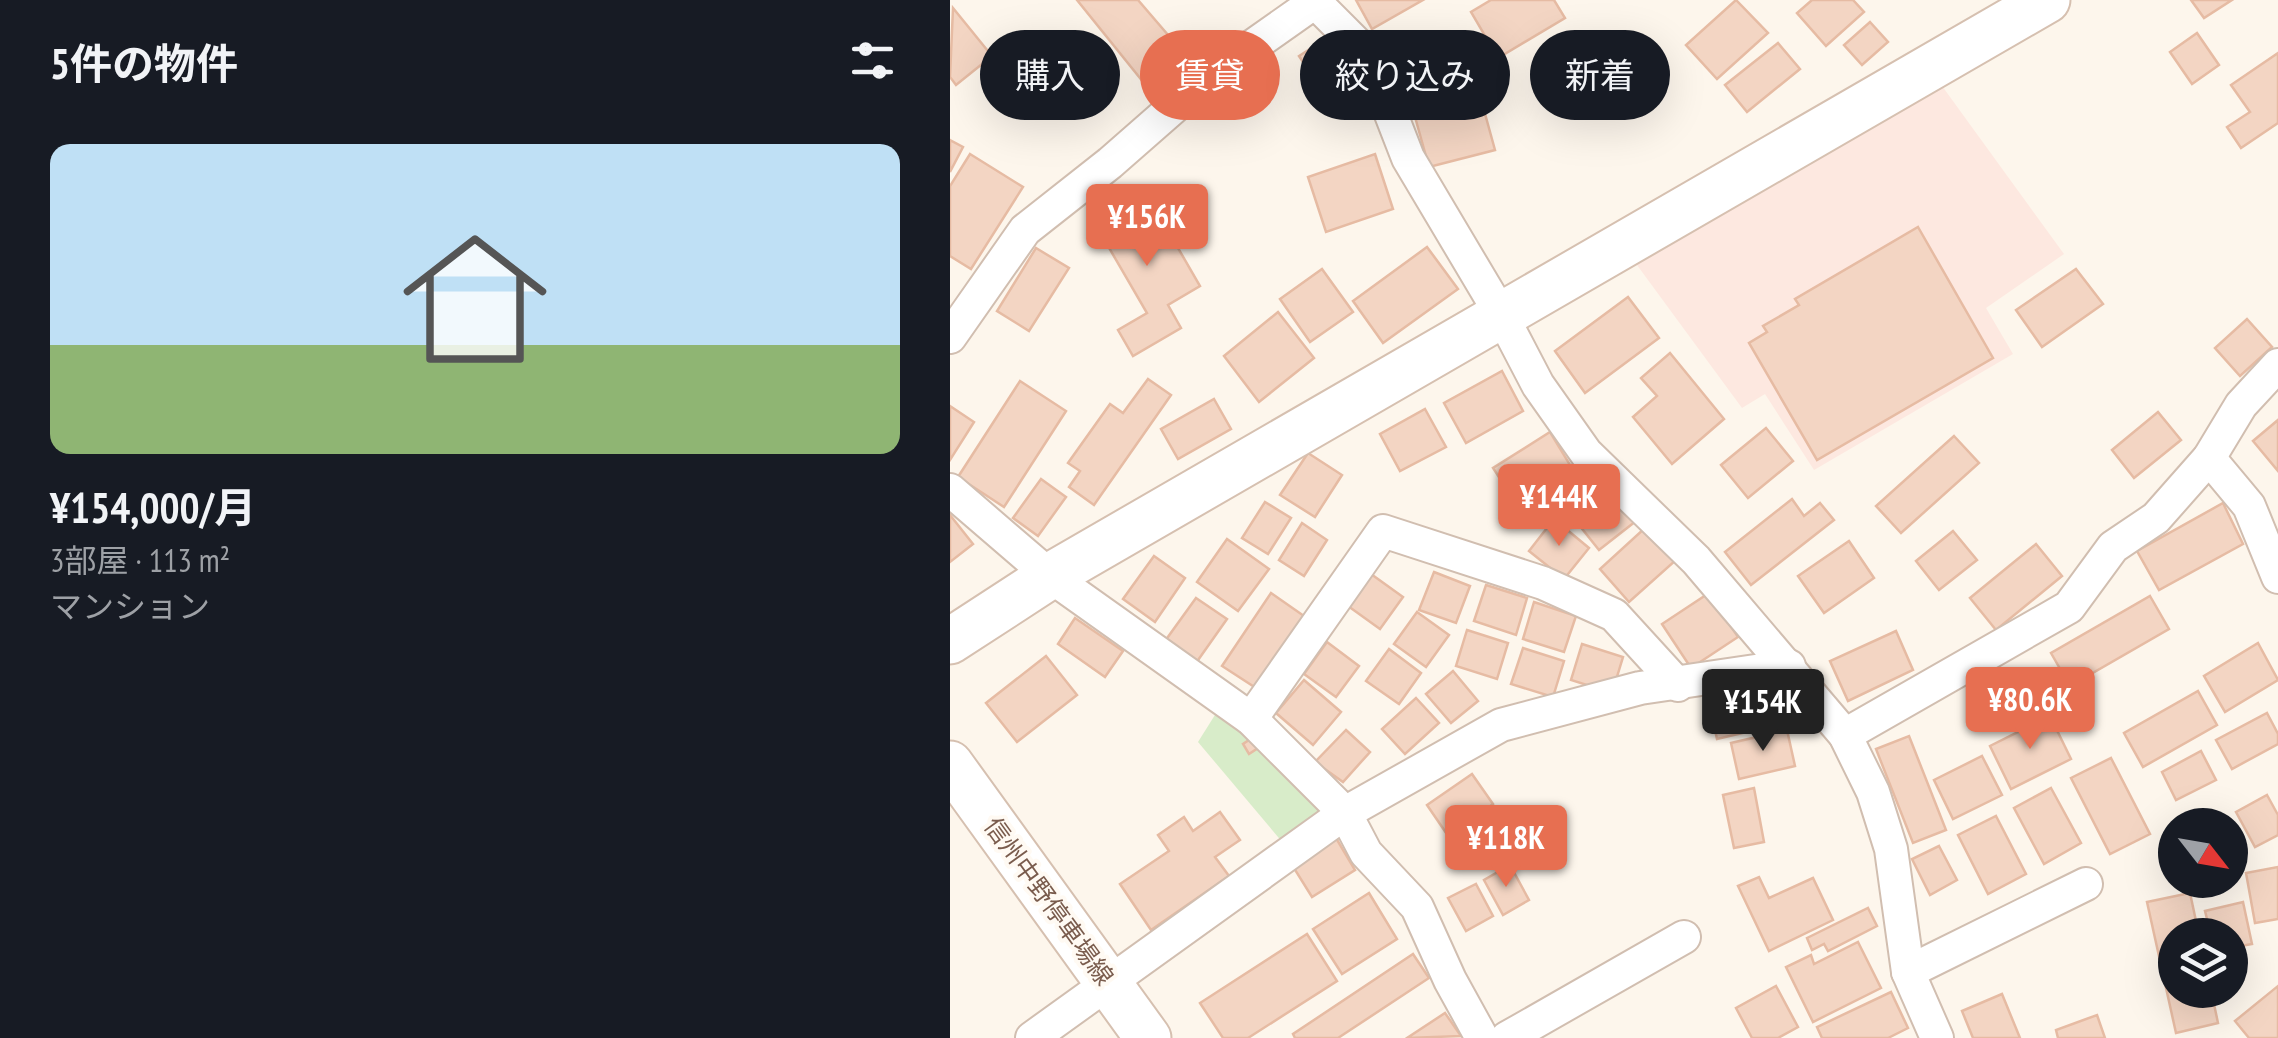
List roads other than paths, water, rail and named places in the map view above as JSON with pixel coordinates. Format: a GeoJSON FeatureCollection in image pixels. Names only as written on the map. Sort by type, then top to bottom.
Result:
{"type":"FeatureCollection","features":[{"type":"Feature","properties":{"kind":"street"},"geometry":{"type":"LineString","coordinates":[[950,640],[1050,576],[2047,0]]}},
{"type":"Feature","properties":{"kind":"street"},"geometry":{"type":"LineString","coordinates":[[950,337],[1025,230],[1110,163],[1207,78],[1314,1],[1368,54],[1408,158],[1502,316],[1538,385],[1586,453],[1696,560],[1845,735],[1873,792],[1891,849],[1908,972],[1937,1038]]}},
{"type":"Feature","properties":{"kind":"street"},"geometry":{"type":"LineString","coordinates":[[1845,735],[2069,607],[2113,547],[2156,518],[2209,458],[2241,405],[2278,365]]}},
{"type":"Feature","properties":{"kind":"street"},"geometry":{"type":"LineString","coordinates":[[2209,458],[2249,506],[2278,576]]}},
{"type":"Feature","properties":{"kind":"street"},"geometry":{"type":"LineString","coordinates":[[950,490],[1050,576],[1251,720],[1344,813],[1366,853],[1417,907],[1482,1038]]}},
{"type":"Feature","properties":{"kind":"street"},"geometry":{"type":"LineString","coordinates":[[1251,720],[1383,531],[1542,583],[1614,616],[1678,685]]}},
{"type":"Feature","properties":{"kind":"street"},"geometry":{"type":"LineString","coordinates":[[1032,1038],[1344,813],[1501,725],[1640,688],[1789,666]]}},
{"type":"Feature","properties":{"kind":"street","name":"信州中野停車場線"},"geometry":{"type":"LineString","coordinates":[[950,764],[1148,1038]]}},
{"type":"Feature","properties":{"kind":"street"},"geometry":{"type":"LineString","coordinates":[[1908,972],[2086,884]]}},
{"type":"Feature","properties":{"kind":"street"},"geometry":{"type":"LineString","coordinates":[[1507,1038],[1684,937]]}}]}
